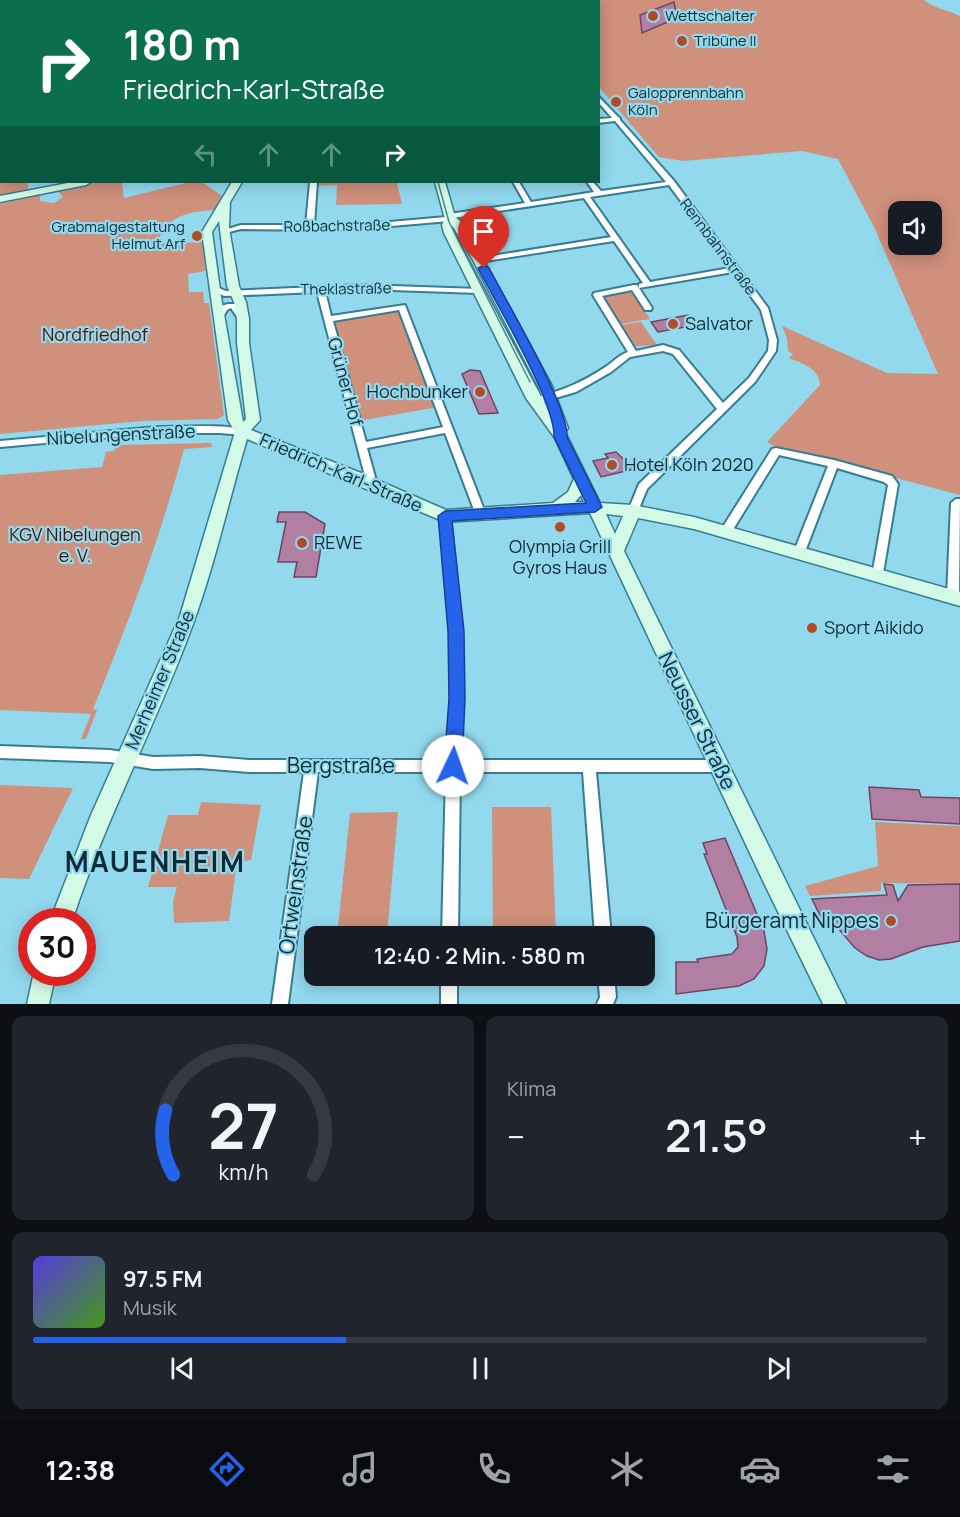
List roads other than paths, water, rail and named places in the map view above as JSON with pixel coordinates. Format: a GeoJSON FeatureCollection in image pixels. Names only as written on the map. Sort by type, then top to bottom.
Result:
{"type":"FeatureCollection","features":[{"type":"Feature","properties":{"kind":"main road"},"geometry":{"type":"LineString","coordinates":[[0,199],[81,183]]}},
{"type":"Feature","properties":{"kind":"main road"},"geometry":{"type":"LineString","coordinates":[[236,183],[207,232],[235,420],[242,432]]}},
{"type":"Feature","properties":{"kind":"main road","name":"Neusser Straße"},"geometry":{"type":"LineString","coordinates":[[440,183],[450,217],[459,224],[479,260],[549,397],[561,427],[561,437]]}},
{"type":"Feature","properties":{"kind":"main road","name":"Merheimer Straße"},"geometry":{"type":"LineString","coordinates":[[65,908],[75,878],[178,642],[212,543],[242,432],[253,420],[243,342],[243,319],[233,286],[224,230],[225,201]]}},
{"type":"Feature","properties":{"kind":"main road","name":"Neusser Straße"},"geometry":{"type":"LineString","coordinates":[[450,217],[447,225],[476,286],[533,398],[561,437],[835,1004]]}},
{"type":"Feature","properties":{"kind":"main road","name":"Friedrich-Karl-Straße"},"geometry":{"type":"LineString","coordinates":[[242,432],[445,516],[595,507],[633,511],[725,533],[956,598]]}},
{"type":"Feature","properties":{"kind":"main road"},"geometry":{"type":"LineString","coordinates":[[556,509],[574,495],[581,479]]}},
{"type":"Feature","properties":{"kind":"main road"},"geometry":{"type":"LineString","coordinates":[[616,551],[633,511]]}},
{"type":"Feature","properties":{"kind":"main road"},"geometry":{"type":"LineString","coordinates":[[38,1004],[42,986]]}},
{"type":"Feature","properties":{"kind":"street","name":"Rennbahnstraße"},"geometry":{"type":"LineString","coordinates":[[600,100],[671,183],[733,270],[765,310],[772,332],[773,346],[769,357],[752,380],[643,487],[633,511]]}},
{"type":"Feature","properties":{"kind":"street"},"geometry":{"type":"LineString","coordinates":[[600,121],[618,119]]}},
{"type":"Feature","properties":{"kind":"street"},"geometry":{"type":"LineString","coordinates":[[310,227],[313,183]]}},
{"type":"Feature","properties":{"kind":"street"},"geometry":{"type":"LineString","coordinates":[[517,183],[529,204]]}},
{"type":"Feature","properties":{"kind":"street"},"geometry":{"type":"LineString","coordinates":[[591,183],[599,194]]}},
{"type":"Feature","properties":{"kind":"street","name":"Roßbachstraße"},"geometry":{"type":"LineString","coordinates":[[224,230],[378,226],[671,183]]}},
{"type":"Feature","properties":{"kind":"street"},"geometry":{"type":"LineString","coordinates":[[586,196],[648,285]]}},
{"type":"Feature","properties":{"kind":"street"},"geometry":{"type":"LineString","coordinates":[[207,232],[213,228],[224,230]]}},
{"type":"Feature","properties":{"kind":"street"},"geometry":{"type":"LineString","coordinates":[[479,260],[615,239]]}},
{"type":"Feature","properties":{"kind":"street"},"geometry":{"type":"LineString","coordinates":[[633,354],[597,295],[733,270]]}},
{"type":"Feature","properties":{"kind":"street","name":"Theklastraße"},"geometry":{"type":"LineString","coordinates":[[237,293],[395,287],[455,289],[476,286]]}},
{"type":"Feature","properties":{"kind":"street"},"geometry":{"type":"LineString","coordinates":[[395,287],[481,515]]}},
{"type":"Feature","properties":{"kind":"street"},"geometry":{"type":"LineString","coordinates":[[634,287],[648,308]]}},
{"type":"Feature","properties":{"kind":"street"},"geometry":{"type":"LineString","coordinates":[[214,288],[224,294],[237,293]]}},
{"type":"Feature","properties":{"kind":"street","name":"Grüner Hof"},"geometry":{"type":"LineString","coordinates":[[320,289],[370,477],[366,482]]}},
{"type":"Feature","properties":{"kind":"street"},"geometry":{"type":"LineString","coordinates":[[218,311],[227,296],[237,293]]}},
{"type":"Feature","properties":{"kind":"street"},"geometry":{"type":"LineString","coordinates":[[218,311],[225,306],[234,306],[243,319]]}},
{"type":"Feature","properties":{"kind":"street","name":"Grüner Hof"},"geometry":{"type":"LineString","coordinates":[[328,319],[402,307]]}},
{"type":"Feature","properties":{"kind":"street"},"geometry":{"type":"LineString","coordinates":[[533,398],[549,397],[573,390],[608,370],[624,356],[663,348],[674,350],[722,409]]}},
{"type":"Feature","properties":{"kind":"street","name":"Grüner Hof"},"geometry":{"type":"LineString","coordinates":[[361,446],[448,429]]}},
{"type":"Feature","properties":{"kind":"street","name":"Nibelungenstraße"},"geometry":{"type":"LineString","coordinates":[[0,444],[157,430],[242,432]]}},
{"type":"Feature","properties":{"kind":"street"},"geometry":{"type":"LineString","coordinates":[[725,533],[776,451],[888,479],[893,484],[878,576]]}},
{"type":"Feature","properties":{"kind":"street"},"geometry":{"type":"LineString","coordinates":[[799,554],[834,464]]}},
{"type":"Feature","properties":{"kind":"street","name":"Friedrich-Karl-Straße"},"geometry":{"type":"LineString","coordinates":[[956,598],[956,503],[960,502]]}},
{"type":"Feature","properties":{"kind":"street"},"geometry":{"type":"LineString","coordinates":[[445,516],[456,631],[457,699],[453,766],[450,926]]}},
{"type":"Feature","properties":{"kind":"street","name":"Bergstraße"},"geometry":{"type":"LineString","coordinates":[[0,752],[110,756],[153,763],[312,766],[718,766]]}},
{"type":"Feature","properties":{"kind":"street","name":"Ortweinstraße"},"geometry":{"type":"LineString","coordinates":[[280,1004],[312,766]]}},
{"type":"Feature","properties":{"kind":"street"},"geometry":{"type":"LineString","coordinates":[[589,766],[602,926]]}},
{"type":"Feature","properties":{"kind":"street"},"geometry":{"type":"LineString","coordinates":[[449,1004],[450,986]]}},
{"type":"Feature","properties":{"kind":"street"},"geometry":{"type":"LineString","coordinates":[[605,1004],[608,997],[607,986]]}},
{"type":"Feature","properties":{"kind":"tram line"},"geometry":{"type":"LineString","coordinates":[[438,183],[449,222],[530,382]]}},
{"type":"Feature","properties":{"kind":"place","name":"Wettschalter"},"geometry":{"type":"Point","coordinates":[653,16]}},
{"type":"Feature","properties":{"kind":"place","name":"Tribüne II"},"geometry":{"type":"Point","coordinates":[682,41]}},
{"type":"Feature","properties":{"kind":"place","name":"Galopprennbahn Köln"},"geometry":{"type":"Point","coordinates":[616,102]}},
{"type":"Feature","properties":{"kind":"place","name":"Grabmalgestaltung Helmut Arf"},"geometry":{"type":"Point","coordinates":[197,236]}},
{"type":"Feature","properties":{"kind":"place","name":"Salvator"},"geometry":{"type":"Point","coordinates":[673,324]}},
{"type":"Feature","properties":{"kind":"place","name":"Hochbunker"},"geometry":{"type":"Point","coordinates":[480,392]}},
{"type":"Feature","properties":{"kind":"place","name":"Hotel Köln 2020"},"geometry":{"type":"Point","coordinates":[612,465]}},
{"type":"Feature","properties":{"kind":"place","name":"Olympia Grill Gyros Haus"},"geometry":{"type":"Point","coordinates":[560,527]}},
{"type":"Feature","properties":{"kind":"place","name":"REWE"},"geometry":{"type":"Point","coordinates":[302,543]}},
{"type":"Feature","properties":{"kind":"place","name":"Sport Aikido"},"geometry":{"type":"Point","coordinates":[812,628]}},
{"type":"Feature","properties":{"kind":"place","name":"Bürgeramt Nippes"},"geometry":{"type":"Point","coordinates":[891,921]}},
{"type":"Feature","properties":{"kind":"district","name":"MAUENHEIM"},"geometry":{"type":"Point","coordinates":[155,862]}},
{"type":"Feature","properties":{"kind":"park label","name":"Nordfriedhof"},"geometry":{"type":"Point","coordinates":[95,335]}},
{"type":"Feature","properties":{"kind":"park label","name":"KGV Nibelungen e. V."},"geometry":{"type":"Point","coordinates":[75,545]}}]}
